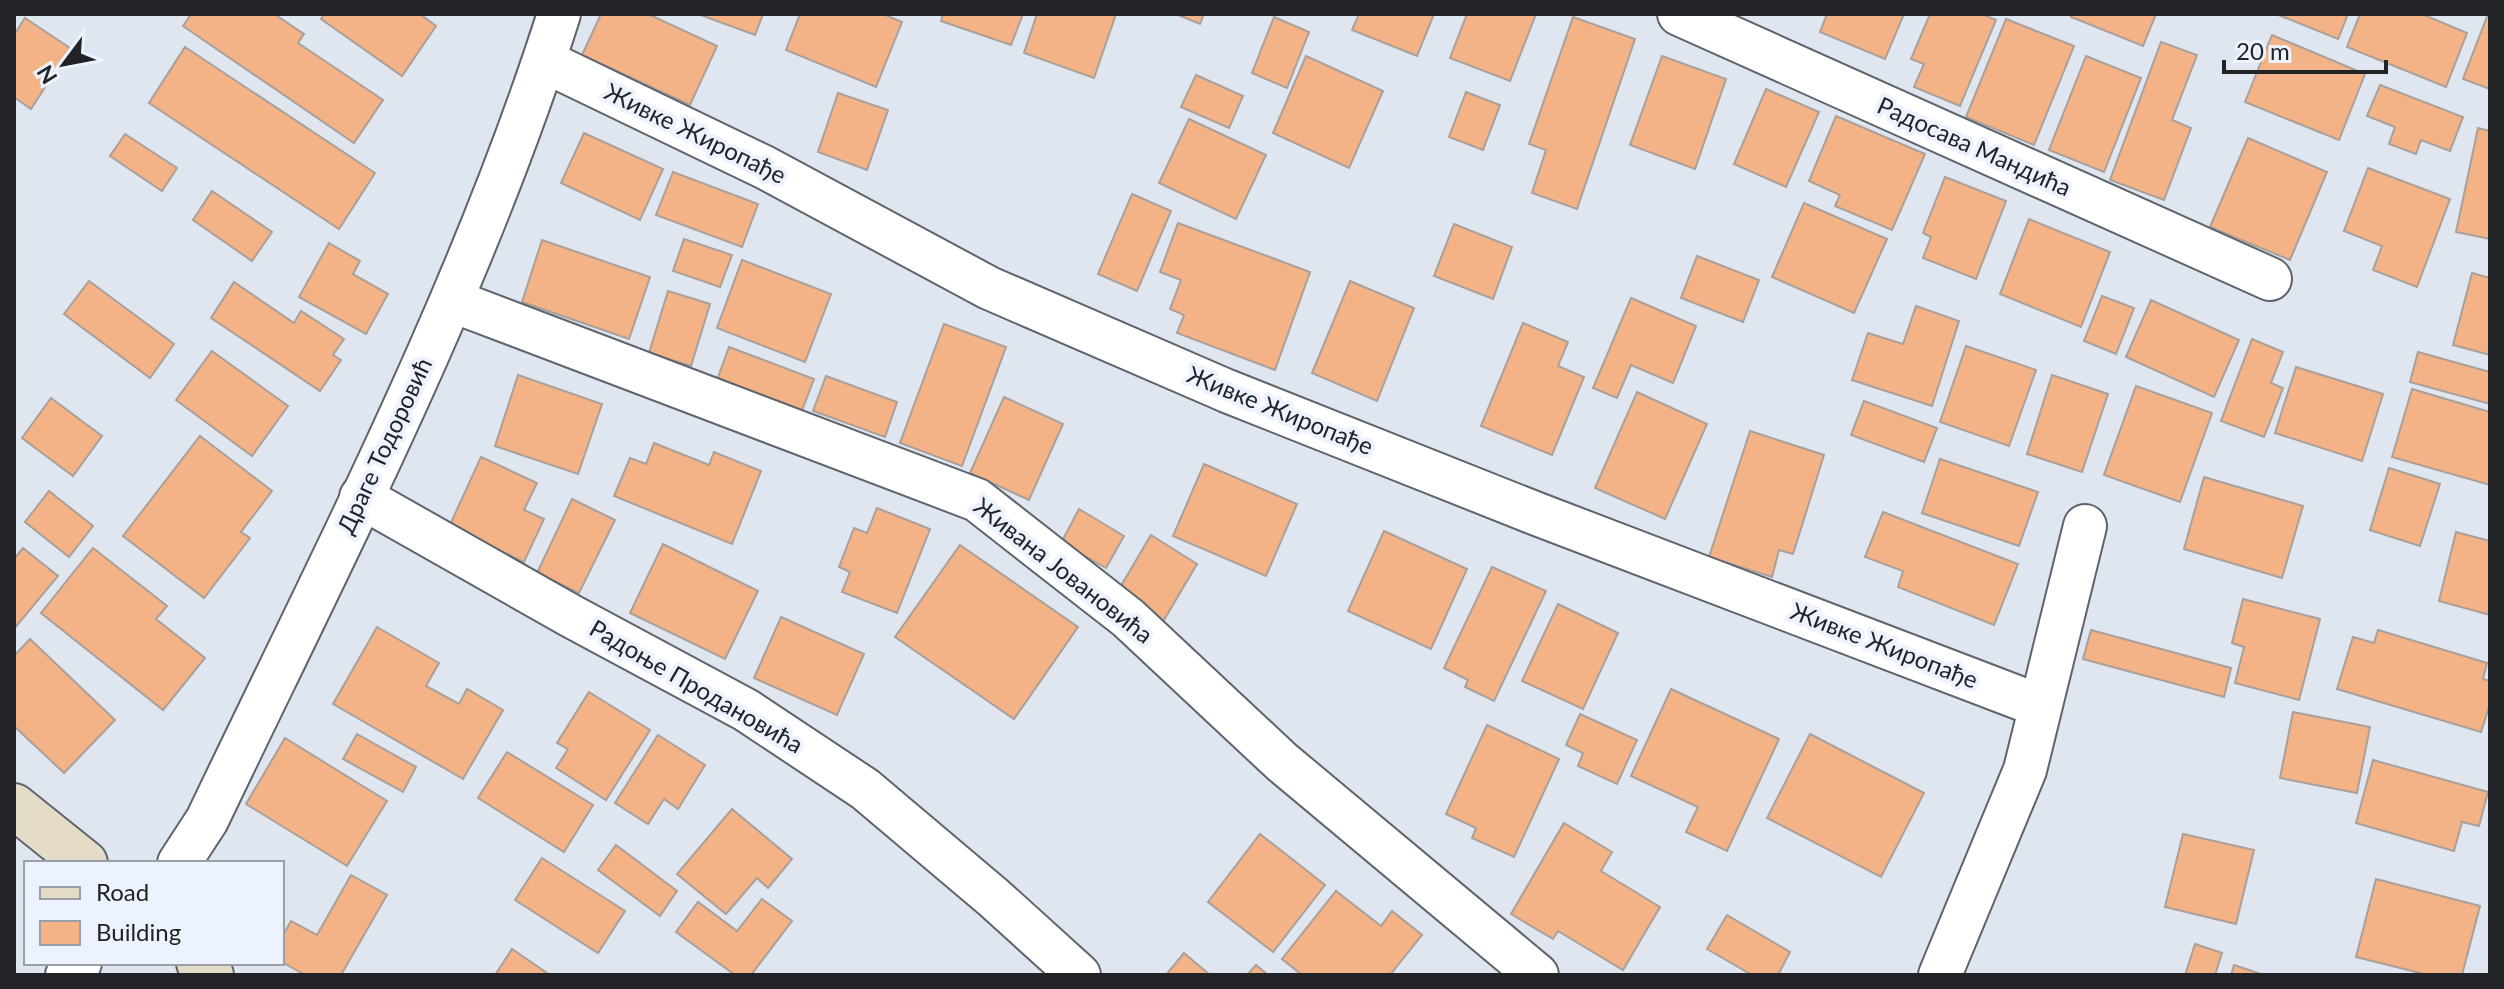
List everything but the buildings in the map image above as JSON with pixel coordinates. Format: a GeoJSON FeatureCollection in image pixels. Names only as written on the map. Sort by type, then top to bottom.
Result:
{"type":"FeatureCollection","features":[{"type":"Feature","properties":{"kind":"street","name":"Драге Тодоровић"},"geometry":{"type":"LineString","coordinates":[[180,861],[207,820],[453,301],[559,14]]}},
{"type":"Feature","properties":{"kind":"street","name":"Радосава Мандића"},"geometry":{"type":"LineString","coordinates":[[1679,14],[2270,279]]}},
{"type":"Feature","properties":{"kind":"street","name":"Живке Жиропађе"},"geometry":{"type":"LineString","coordinates":[[544,61],[764,167],[989,288],[1227,391],[1537,514],[2040,706]]}},
{"type":"Feature","properties":{"kind":"street","name":"Живана Јовановића"},"geometry":{"type":"LineString","coordinates":[[453,301],[977,500],[1128,618],[1282,762],[1537,975]]}},
{"type":"Feature","properties":{"kind":"street","name":"Радоње Продановића"},"geometry":{"type":"LineString","coordinates":[[361,497],[571,616],[746,710],[852,780],[994,898],[1079,975]]}},
{"type":"Feature","properties":{"kind":"street"},"geometry":{"type":"LineString","coordinates":[[1940,975],[2025,770],[2085,526]]}},
{"type":"Feature","properties":{"kind":"street"},"geometry":{"type":"LineString","coordinates":[[14,806],[83,861]]}}]}
